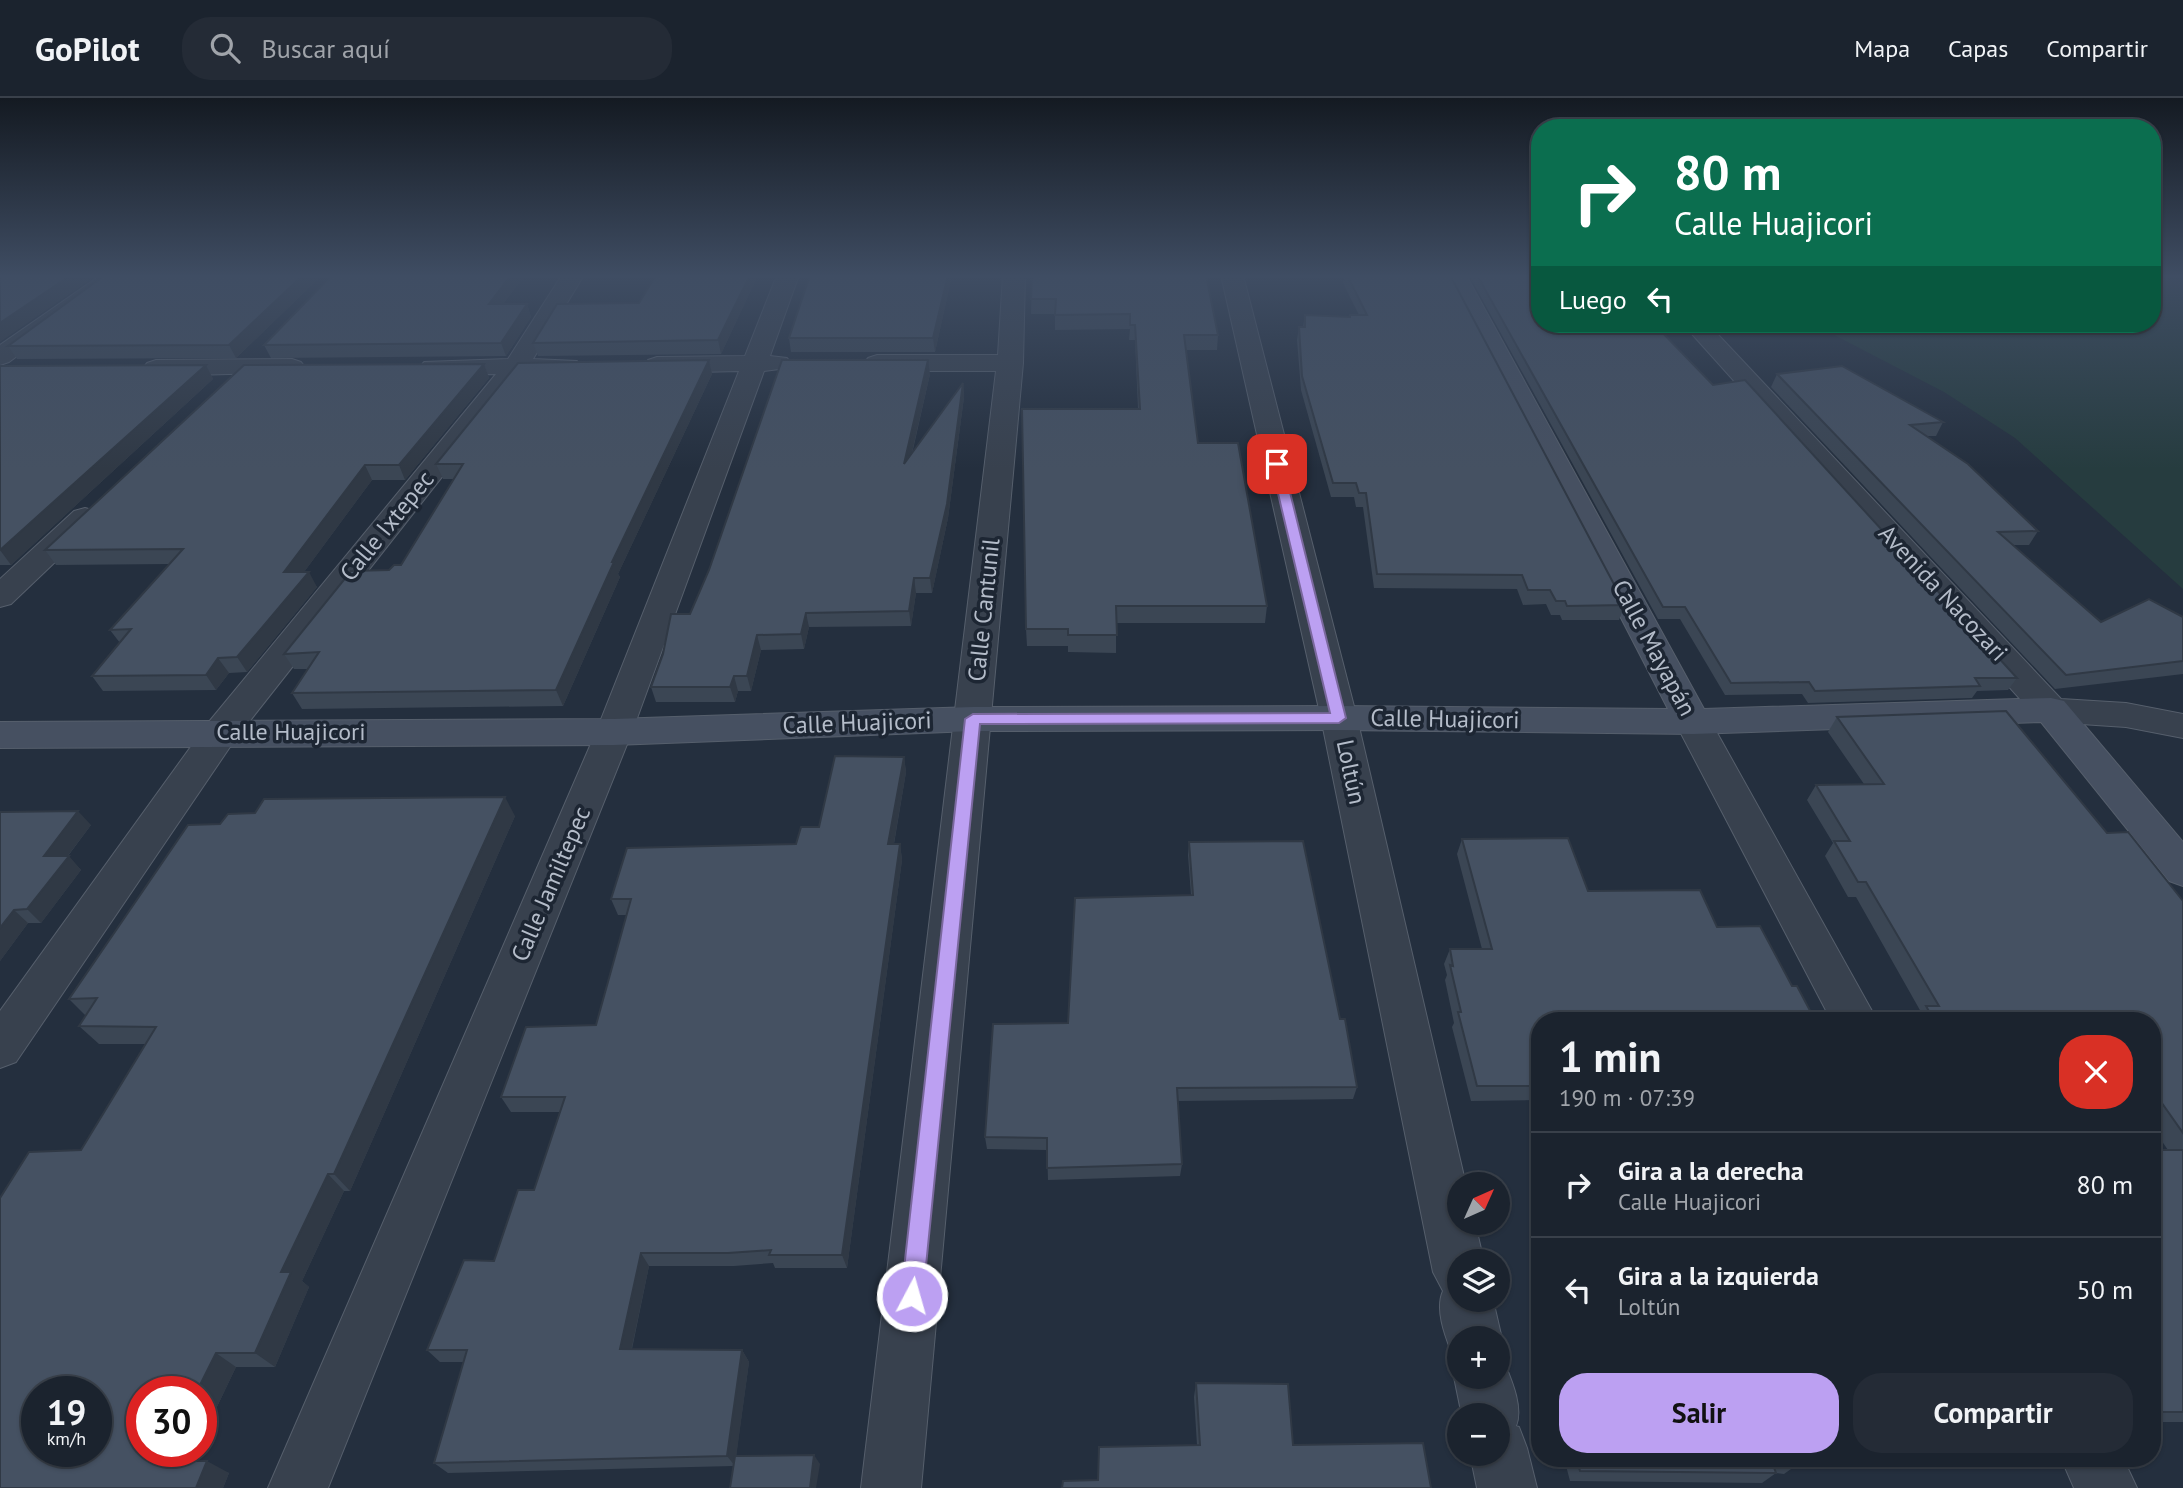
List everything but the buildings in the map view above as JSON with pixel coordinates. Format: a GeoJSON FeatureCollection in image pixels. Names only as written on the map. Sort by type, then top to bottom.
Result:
{"type":"FeatureCollection","features":[{"type":"Feature","properties":{"kind":"street"},"geometry":{"type":"LineString","coordinates":[[0,357],[24,340]]}},
{"type":"Feature","properties":{"kind":"street"},"geometry":{"type":"LineString","coordinates":[[215,396],[271,340]]}},
{"type":"Feature","properties":{"kind":"street","name":"Calle Ixtepec"},"geometry":{"type":"LineString","coordinates":[[0,1048],[221,732],[515,367],[532,340]]}},
{"type":"Feature","properties":{"kind":"street","name":"Calle Jamiltepec"},"geometry":{"type":"LineString","coordinates":[[298,1488],[614,732],[764,340]]}},
{"type":"Feature","properties":{"kind":"street","name":"Calle Cantunil"},"geometry":{"type":"LineString","coordinates":[[891,1488],[1011,340]]}},
{"type":"Feature","properties":{"kind":"street","name":"Loltún"},"geometry":{"type":"LineString","coordinates":[[1248,340],[1339,718],[1455,1249]]}},
{"type":"Feature","properties":{"kind":"street","name":"Calle Mayapán"},"geometry":{"type":"LineString","coordinates":[[1490,340],[1850,1012]]}},
{"type":"Feature","properties":{"kind":"street","name":"Avenida Nacozari"},"geometry":{"type":"LineString","coordinates":[[1710,340],[2051,710],[2183,870]]}},
{"type":"Feature","properties":{"kind":"street"},"geometry":{"type":"LineString","coordinates":[[635,365],[796,363]]}},
{"type":"Feature","properties":{"kind":"street"},"geometry":{"type":"LineString","coordinates":[[850,363],[1010,363]]}},
{"type":"Feature","properties":{"kind":"street"},"geometry":{"type":"LineString","coordinates":[[407,367],[595,366]]}},
{"type":"Feature","properties":{"kind":"street"},"geometry":{"type":"LineString","coordinates":[[136,368],[313,367]]}},
{"type":"Feature","properties":{"kind":"street"},"geometry":{"type":"LineString","coordinates":[[0,370],[27,369]]}},
{"type":"Feature","properties":{"kind":"street"},"geometry":{"type":"LineString","coordinates":[[0,597],[102,501]]}},
{"type":"Feature","properties":{"kind":"street"},"geometry":{"type":"LineString","coordinates":[[2051,710],[2126,715],[2183,726]]}},
{"type":"Feature","properties":{"kind":"street","name":"Calle Huajicori"},"geometry":{"type":"LineString","coordinates":[[0,735],[614,732],[973,719],[1339,718],[1693,722],[2051,710]]}},
{"type":"Feature","properties":{"kind":"street"},"geometry":{"type":"LineString","coordinates":[[1502,1466],[1507,1488]]}},
{"type":"Feature","properties":{"kind":"street"},"geometry":{"type":"LineString","coordinates":[[2095,1467],[2106,1488]]}},
{"type":"Feature","properties":{"kind":"green space"},"geometry":{"type":"Polygon","coordinates":[[[1844,340],[2183,340],[2183,589],[2015,438],[1944,392],[1844,340]]]}},
{"type":"Feature","properties":{"kind":"route"},"geometry":{"type":"LineString","coordinates":[[912,1296],[973,719],[1339,718],[1277,464]]}}]}
